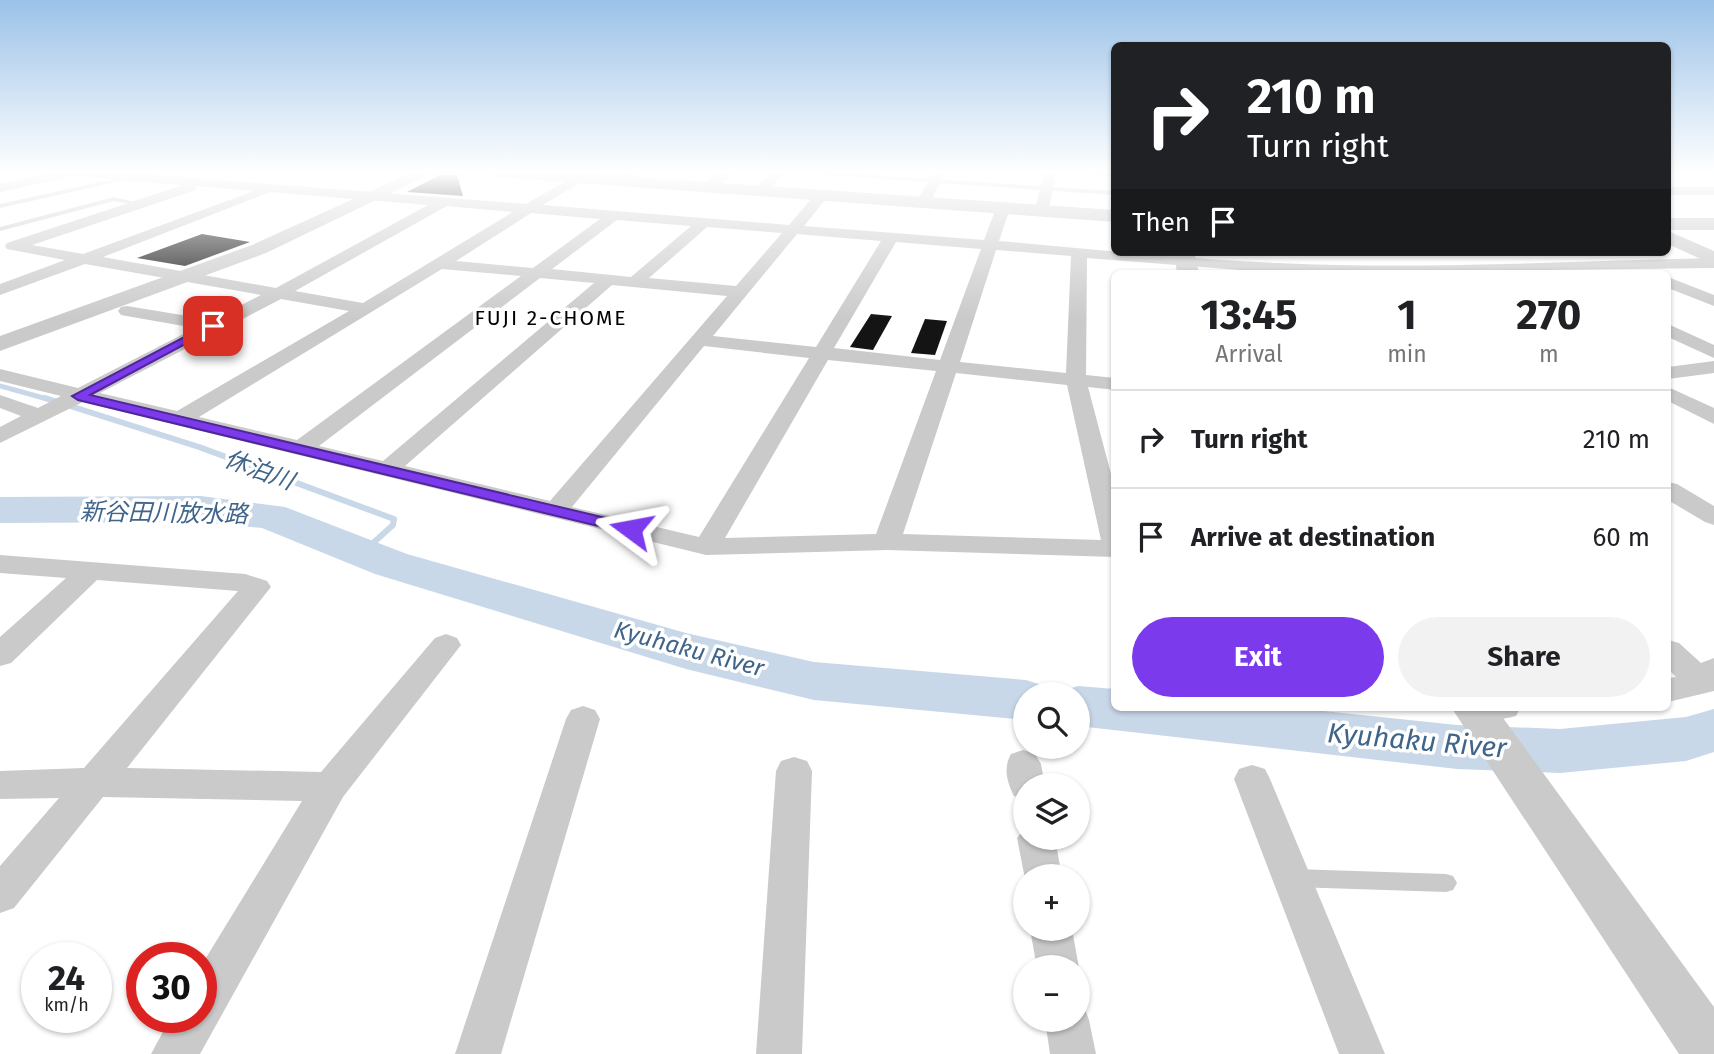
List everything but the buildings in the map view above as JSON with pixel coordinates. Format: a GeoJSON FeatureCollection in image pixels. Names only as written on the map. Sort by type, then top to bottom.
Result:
{"type":"FeatureCollection","features":[{"type":"Feature","properties":{"kind":"street"},"geometry":{"type":"LineString","coordinates":[[7,248],[88,221]]}},
{"type":"Feature","properties":{"kind":"street"},"geometry":{"type":"LineString","coordinates":[[0,290],[187,221]]}},
{"type":"Feature","properties":{"kind":"street"},"geometry":{"type":"LineString","coordinates":[[0,344],[259,249],[320,221]]}},
{"type":"Feature","properties":{"kind":"street"},"geometry":{"type":"LineString","coordinates":[[0,436],[279,293],[409,221]]}},
{"type":"Feature","properties":{"kind":"street"},"geometry":{"type":"LineString","coordinates":[[180,419],[508,221]]}},
{"type":"Feature","properties":{"kind":"street"},"geometry":{"type":"LineString","coordinates":[[300,449],[605,221]]}},
{"type":"Feature","properties":{"kind":"street"},"geometry":{"type":"LineString","coordinates":[[694,221],[1111,254]]}},
{"type":"Feature","properties":{"kind":"street"},"geometry":{"type":"LineString","coordinates":[[555,511],[799,221]]}},
{"type":"Feature","properties":{"kind":"street"},"geometry":{"type":"LineString","coordinates":[[887,542],[998,221]]}},
{"type":"Feature","properties":{"kind":"street"},"geometry":{"type":"LineString","coordinates":[[634,283],[704,222]]}},
{"type":"Feature","properties":{"kind":"street"},"geometry":{"type":"LineString","coordinates":[[1671,225],[1714,224]]}},
{"type":"Feature","properties":{"kind":"street"},"geometry":{"type":"LineString","coordinates":[[706,547],[892,236]]}},
{"type":"Feature","properties":{"kind":"street"},"geometry":{"type":"LineString","coordinates":[[1671,239],[1714,261]]}},
{"type":"Feature","properties":{"kind":"street"},"geometry":{"type":"LineString","coordinates":[[7,248],[186,275],[366,309]]}},
{"type":"Feature","properties":{"kind":"street"},"geometry":{"type":"LineString","coordinates":[[1079,251],[1076,380],[1111,524]]}},
{"type":"Feature","properties":{"kind":"street"},"geometry":{"type":"LineString","coordinates":[[1128,256],[1269,270]]}},
{"type":"Feature","properties":{"kind":"street"},"geometry":{"type":"LineString","coordinates":[[1427,256],[1449,270]]}},
{"type":"Feature","properties":{"kind":"street"},"geometry":{"type":"LineString","coordinates":[[1536,270],[1714,261]]}},
{"type":"Feature","properties":{"kind":"street"},"geometry":{"type":"LineString","coordinates":[[440,264],[741,292]]}},
{"type":"Feature","properties":{"kind":"street"},"geometry":{"type":"LineString","coordinates":[[1626,265],[1638,270]]}},
{"type":"Feature","properties":{"kind":"street"},"geometry":{"type":"LineString","coordinates":[[387,470],[608,280]]}},
{"type":"Feature","properties":{"kind":"street"},"geometry":{"type":"LineString","coordinates":[[1671,283],[1714,301]]}},
{"type":"Feature","properties":{"kind":"street"},"geometry":{"type":"LineString","coordinates":[[127,311],[213,326]]}},
{"type":"Feature","properties":{"kind":"street"},"geometry":{"type":"LineString","coordinates":[[1671,331],[1714,352]]}},
{"type":"Feature","properties":{"kind":"street"},"geometry":{"type":"LineString","coordinates":[[698,340],[1111,384]]}},
{"type":"Feature","properties":{"kind":"street"},"geometry":{"type":"LineString","coordinates":[[1671,373],[1714,367]]}},
{"type":"Feature","properties":{"kind":"street"},"geometry":{"type":"LineString","coordinates":[[0,375],[706,547],[887,542],[1111,550]]}},
{"type":"Feature","properties":{"kind":"street"},"geometry":{"type":"LineString","coordinates":[[1671,394],[1714,416]]}},
{"type":"Feature","properties":{"kind":"street"},"geometry":{"type":"LineString","coordinates":[[0,401],[38,415]]}},
{"type":"Feature","properties":{"kind":"street"},"geometry":{"type":"LineString","coordinates":[[1671,491],[1714,517]]}},
{"type":"Feature","properties":{"kind":"street"},"geometry":{"type":"LineString","coordinates":[[0,564],[245,583],[257,587],[0,895]]}},
{"type":"Feature","properties":{"kind":"street"},"geometry":{"type":"LineString","coordinates":[[0,655],[90,571]]}},
{"type":"Feature","properties":{"kind":"street"},"geometry":{"type":"LineString","coordinates":[[217,981],[330,787],[446,645]]}},
{"type":"Feature","properties":{"kind":"street"},"geometry":{"type":"LineString","coordinates":[[1671,653],[1709,676]]}},
{"type":"Feature","properties":{"kind":"street"},"geometry":{"type":"LineString","coordinates":[[1671,689],[1709,676]]}},
{"type":"Feature","properties":{"kind":"street"},"geometry":{"type":"LineString","coordinates":[[1483,711],[1528,789],[1713,1054]]}},
{"type":"Feature","properties":{"kind":"street"},"geometry":{"type":"LineString","coordinates":[[478,1054],[583,719]]}},
{"type":"Feature","properties":{"kind":"street"},"geometry":{"type":"LineString","coordinates":[[779,1054],[794,771]]}},
{"type":"Feature","properties":{"kind":"street"},"geometry":{"type":"LineString","coordinates":[[1252,779],[1362,1054]]}},
{"type":"Feature","properties":{"kind":"street"},"geometry":{"type":"LineString","coordinates":[[0,785],[94,783],[330,787]]}},
{"type":"Feature","properties":{"kind":"street"},"geometry":{"type":"LineString","coordinates":[[1069,1032],[1073,1054]]}},
{"type":"Feature","properties":{"kind":"street"},"geometry":{"type":"LineString","coordinates":[[174,1054],[186,1033]]}},
{"type":"Feature","properties":{"kind":"lane"},"geometry":{"type":"LineString","coordinates":[[0,229],[30,221]]}},
{"type":"Feature","properties":{"kind":"lane"},"geometry":{"type":"LineString","coordinates":[[1292,878],[1446,883]]}},
{"type":"Feature","properties":{"kind":"waterway","name":"休泊川"},"geometry":{"type":"LineString","coordinates":[[0,386],[51,400]]}},
{"type":"Feature","properties":{"kind":"waterway","name":"休泊川"},"geometry":{"type":"LineString","coordinates":[[45,398],[199,447],[394,519],[393,525],[362,553]]}},
{"type":"Feature","properties":{"kind":"waterway","name":"Kyuhaku River"},"geometry":{"type":"LineString","coordinates":[[0,510],[201,509],[270,516],[391,564],[686,651],[814,681],[1013,699]]}},
{"type":"Feature","properties":{"kind":"waterway","name":"Kyuhaku River"},"geometry":{"type":"LineString","coordinates":[[1090,707],[1111,710]]}},
{"type":"Feature","properties":{"kind":"waterway","name":"Kyuhaku River"},"geometry":{"type":"LineString","coordinates":[[1124,711],[1457,747],[1560,751],[1686,739],[1714,730]]}},
{"type":"Feature","properties":{"kind":"district","name":"FUJI 2-CHOME"},"geometry":{"type":"Point","coordinates":[551,318]}},
{"type":"Feature","properties":{"kind":"route"},"geometry":{"type":"LineString","coordinates":[[213,326],[78,396],[631,529]]}},
{"type":"Feature","properties":{"kind":"water label","name":"新谷田川放水路"},"geometry":{"type":"Point","coordinates":[164,513]}}]}
